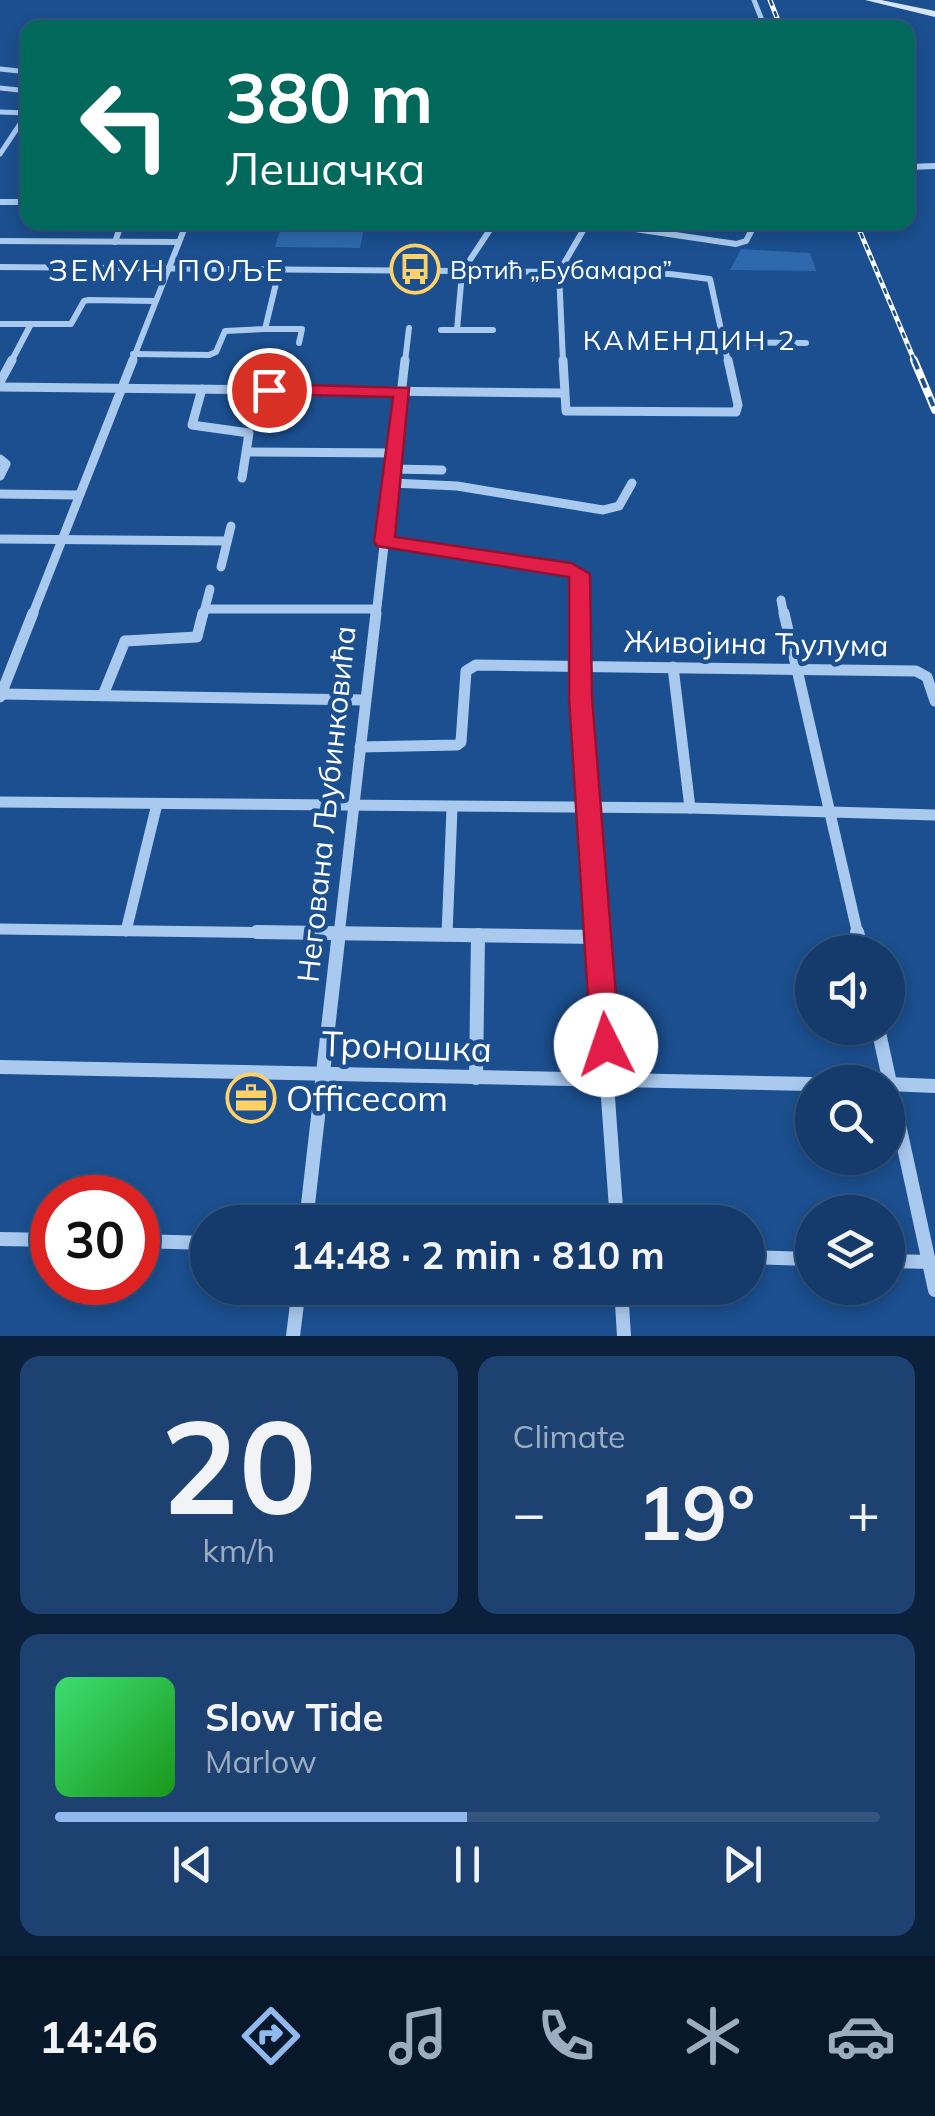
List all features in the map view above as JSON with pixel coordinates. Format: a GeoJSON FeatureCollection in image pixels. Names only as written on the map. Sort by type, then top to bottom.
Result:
{"type":"FeatureCollection","features":[{"type":"Feature","properties":{"kind":"street"},"geometry":{"type":"LineString","coordinates":[[869,0],[935,14]]}},
{"type":"Feature","properties":{"kind":"street"},"geometry":{"type":"LineString","coordinates":[[0,154],[20,124]]}},
{"type":"Feature","properties":{"kind":"street"},"geometry":{"type":"LineString","coordinates":[[114,242],[119,230]]}},
{"type":"Feature","properties":{"kind":"street"},"geometry":{"type":"LineString","coordinates":[[183,230],[1,696],[365,700]]}},
{"type":"Feature","properties":{"kind":"street"},"geometry":{"type":"LineString","coordinates":[[457,330],[462,272],[490,230]]}},
{"type":"Feature","properties":{"kind":"street"},"geometry":{"type":"LineString","coordinates":[[0,267],[462,272],[559,274],[705,276],[710,280],[738,408],[727,415],[571,413],[565,409],[559,274],[584,230]]}},
{"type":"Feature","properties":{"kind":"street"},"geometry":{"type":"LineString","coordinates":[[644,230],[741,244],[751,230]]}},
{"type":"Feature","properties":{"kind":"street"},"geometry":{"type":"LineString","coordinates":[[0,241],[178,242]]}},
{"type":"Feature","properties":{"kind":"street"},"geometry":{"type":"LineString","coordinates":[[264,329],[278,271]]}},
{"type":"Feature","properties":{"kind":"street"},"geometry":{"type":"LineString","coordinates":[[0,324],[74,323],[86,300],[155,301]]}},
{"type":"Feature","properties":{"kind":"street"},"geometry":{"type":"LineString","coordinates":[[32,324],[0,384],[563,392]]}},
{"type":"Feature","properties":{"kind":"street","name":"Негована Љубинковића"},"geometry":{"type":"LineString","coordinates":[[308,1205],[409,328]]}},
{"type":"Feature","properties":{"kind":"street"},"geometry":{"type":"LineString","coordinates":[[133,354],[209,355],[216,352],[224,330],[302,329],[300,343]]}},
{"type":"Feature","properties":{"kind":"street"},"geometry":{"type":"LineString","coordinates":[[441,330],[493,330]]}},
{"type":"Feature","properties":{"kind":"street"},"geometry":{"type":"LineString","coordinates":[[724,342],[806,343]]}},
{"type":"Feature","properties":{"kind":"street"},"geometry":{"type":"LineString","coordinates":[[202,388],[192,426],[245,430],[249,436],[242,478]]}},
{"type":"Feature","properties":{"kind":"street"},"geometry":{"type":"LineString","coordinates":[[248,452],[395,454]]}},
{"type":"Feature","properties":{"kind":"street"},"geometry":{"type":"LineString","coordinates":[[0,459],[6,464],[0,476]]}},
{"type":"Feature","properties":{"kind":"street"},"geometry":{"type":"LineString","coordinates":[[393,476],[442,470]]}},
{"type":"Feature","properties":{"kind":"street"},"geometry":{"type":"LineString","coordinates":[[393,476],[612,509],[620,506],[632,483]]}},
{"type":"Feature","properties":{"kind":"street"},"geometry":{"type":"LineString","coordinates":[[0,494],[78,495]]}},
{"type":"Feature","properties":{"kind":"street"},"geometry":{"type":"LineString","coordinates":[[221,567],[231,526]]}},
{"type":"Feature","properties":{"kind":"street"},"geometry":{"type":"LineString","coordinates":[[0,539],[227,542]]}},
{"type":"Feature","properties":{"kind":"street"},"geometry":{"type":"LineString","coordinates":[[384,542],[571,569],[580,578],[579,666],[586,808],[616,1205]]}},
{"type":"Feature","properties":{"kind":"street"},"geometry":{"type":"LineString","coordinates":[[103,696],[125,641],[194,639],[199,635],[210,589]]}},
{"type":"Feature","properties":{"kind":"street"},"geometry":{"type":"LineString","coordinates":[[782,600],[794,668],[858,935]]}},
{"type":"Feature","properties":{"kind":"street"},"geometry":{"type":"LineString","coordinates":[[206,609],[376,609]]}},
{"type":"Feature","properties":{"kind":"street","name":"Живојина Ћулума"},"geometry":{"type":"LineString","coordinates":[[360,748],[457,746],[461,742],[466,671],[472,666],[921,672],[927,676],[935,701]]}},
{"type":"Feature","properties":{"kind":"street"},"geometry":{"type":"LineString","coordinates":[[674,667],[690,808]]}},
{"type":"Feature","properties":{"kind":"street"},"geometry":{"type":"LineString","coordinates":[[0,802],[690,808],[935,815]]}},
{"type":"Feature","properties":{"kind":"street"},"geometry":{"type":"LineString","coordinates":[[126,932],[157,804]]}},
{"type":"Feature","properties":{"kind":"street"},"geometry":{"type":"LineString","coordinates":[[447,935],[452,808]]}},
{"type":"Feature","properties":{"kind":"street"},"geometry":{"type":"LineString","coordinates":[[0,929],[598,937]]}},
{"type":"Feature","properties":{"kind":"street"},"geometry":{"type":"LineString","coordinates":[[476,1078],[478,935]]}},
{"type":"Feature","properties":{"kind":"street","name":"Троношка"},"geometry":{"type":"LineString","coordinates":[[0,1067],[795,1084]]}},
{"type":"Feature","properties":{"kind":"street"},"geometry":{"type":"LineString","coordinates":[[905,1085],[935,1086]]}},
{"type":"Feature","properties":{"kind":"street"},"geometry":{"type":"LineString","coordinates":[[905,1150],[935,1290]]}},
{"type":"Feature","properties":{"kind":"street"},"geometry":{"type":"LineString","coordinates":[[0,1238],[30,1239]]}},
{"type":"Feature","properties":{"kind":"street"},"geometry":{"type":"LineString","coordinates":[[160,1242],[190,1242]]}},
{"type":"Feature","properties":{"kind":"street"},"geometry":{"type":"LineString","coordinates":[[765,1258],[795,1258]]}},
{"type":"Feature","properties":{"kind":"street"},"geometry":{"type":"LineString","coordinates":[[905,1261],[932,1262]]}},
{"type":"Feature","properties":{"kind":"street"},"geometry":{"type":"LineString","coordinates":[[294,1336],[297,1305]]}},
{"type":"Feature","properties":{"kind":"street"},"geometry":{"type":"LineString","coordinates":[[622,1305],[624,1336]]}},
{"type":"Feature","properties":{"kind":"shaded area"},"geometry":{"type":"Polygon","coordinates":[[[280,230],[364,230],[360,248],[275,247],[280,230]]]}},
{"type":"Feature","properties":{"kind":"shaded area"},"geometry":{"type":"Polygon","coordinates":[[[741,249],[810,253],[816,271],[730,270],[741,249]]]}},
{"type":"Feature","properties":{"kind":"railway"},"geometry":{"type":"LineString","coordinates":[[770,0],[778,20]]}},
{"type":"Feature","properties":{"kind":"railway"},"geometry":{"type":"LineString","coordinates":[[859,230],[915,362]]}},
{"type":"Feature","properties":{"kind":"railway"},"geometry":{"type":"LineString","coordinates":[[914,360],[935,410]]}},
{"type":"Feature","properties":{"kind":"place","name":"Вртић „Бубамара”"},"geometry":{"type":"Point","coordinates":[415,269]}},
{"type":"Feature","properties":{"kind":"place","name":"Officecom"},"geometry":{"type":"Point","coordinates":[251,1098]}},
{"type":"Feature","properties":{"kind":"district","name":"ЗЕМУН ПОЉЕ"},"geometry":{"type":"Point","coordinates":[167,270]}},
{"type":"Feature","properties":{"kind":"district","name":"КАМЕНДИН 2"},"geometry":{"type":"Point","coordinates":[690,339]}},
{"type":"Feature","properties":{"kind":"route"},"geometry":{"type":"LineString","coordinates":[[269,390],[403,392],[384,542],[571,569],[579,574],[586,808],[606,1045]]}}]}
